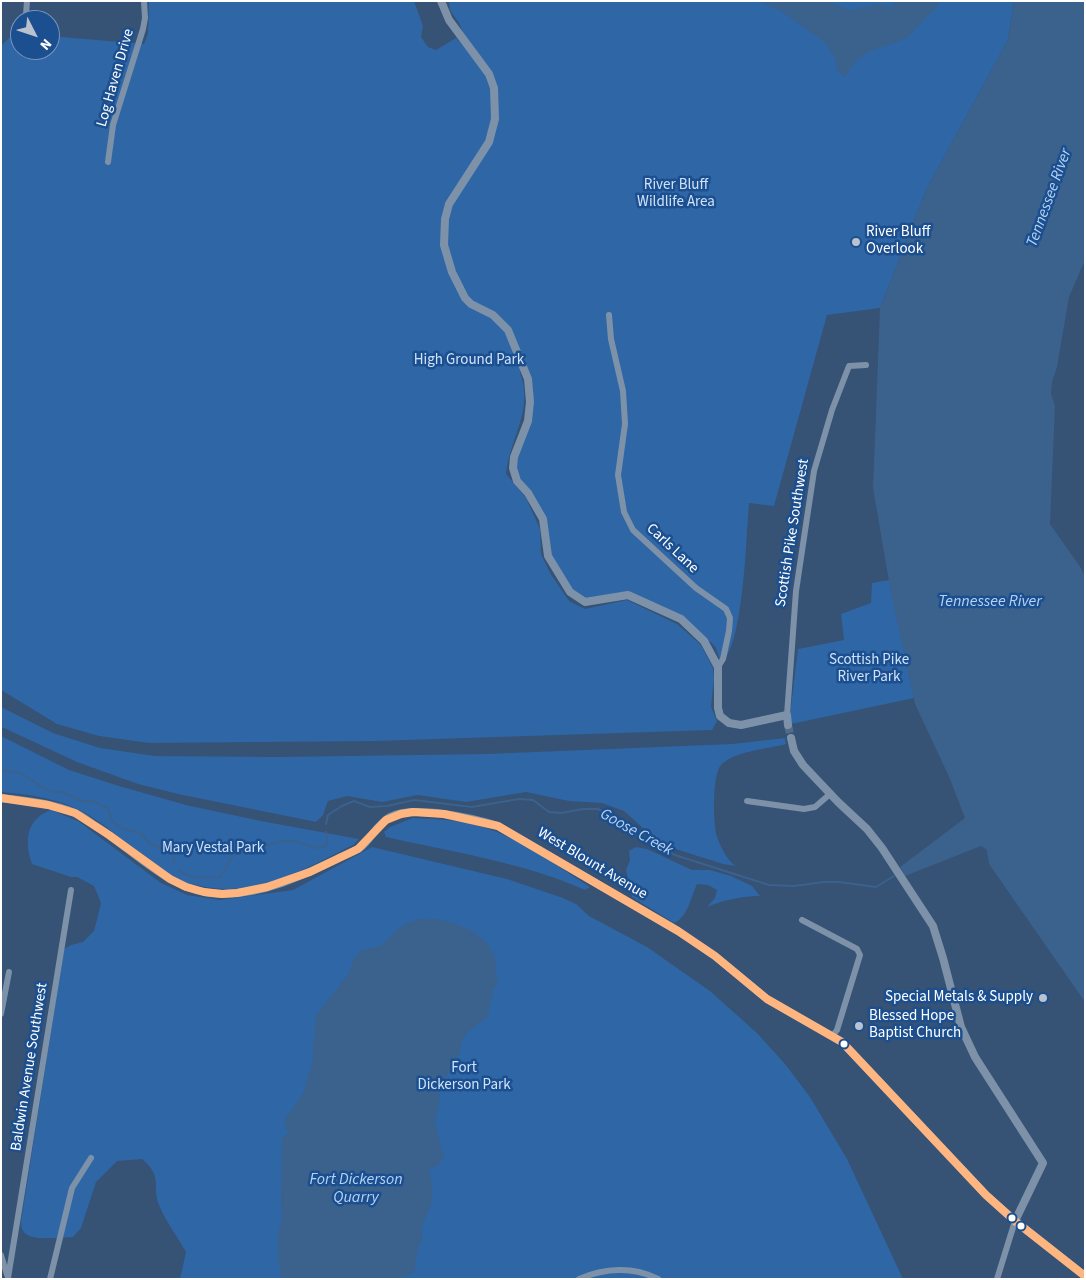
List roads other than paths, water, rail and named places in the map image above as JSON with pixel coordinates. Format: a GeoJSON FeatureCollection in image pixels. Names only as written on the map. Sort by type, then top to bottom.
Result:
{"type":"FeatureCollection","features":[{"type":"Feature","properties":{"kind":"street","name":"Log Haven Drive"},"geometry":{"type":"LineString","coordinates":[[108,162],[113,125],[143,29],[145,18],[144,1]]}},
{"type":"Feature","properties":{"kind":"street"},"geometry":{"type":"LineString","coordinates":[[441,1],[449,20],[489,74],[494,88],[495,119],[490,142],[449,204],[445,219],[444,245],[452,272],[464,298],[471,304],[493,315],[508,330],[528,379],[530,402],[528,421],[514,457],[513,468],[517,481],[528,493],[543,519],[548,556],[570,592],[585,602],[628,595],[681,619],[704,641],[718,667],[718,708],[720,716],[729,723],[735,725],[747,724],[788,715]]}},
{"type":"Feature","properties":{"kind":"street","name":"Carls Lane"},"geometry":{"type":"LineString","coordinates":[[609,314],[611,339],[623,390],[625,424],[618,475],[624,512],[633,530],[696,588],[726,610],[730,618],[729,631],[723,659],[718,667]]}},
{"type":"Feature","properties":{"kind":"street","name":"Scottish Pike Southwest"},"geometry":{"type":"LineString","coordinates":[[788,725],[796,591],[814,471],[832,410],[849,366],[866,365]]}},
{"type":"Feature","properties":{"kind":"street"},"geometry":{"type":"LineString","coordinates":[[790,738],[798,758],[830,794],[868,829],[933,926],[961,1027],[975,1057],[1044,1163],[1015,1221],[997,1279]]}},
{"type":"Feature","properties":{"kind":"street"},"geometry":{"type":"LineString","coordinates":[[747,801],[804,809],[815,807],[830,794]]}},
{"type":"Feature","properties":{"kind":"street","name":"West Blount Avenue"},"geometry":{"type":"LineString","coordinates":[[1,798],[45,803],[76,814],[111,836],[170,879],[196,890],[221,894],[259,889],[284,882],[314,870],[361,847],[375,830],[390,817],[414,812],[434,813],[480,820],[498,826],[678,931],[715,956],[777,1006],[833,1035],[851,1049],[968,1177],[1015,1221],[1085,1276]]}},
{"type":"Feature","properties":{"kind":"street","name":"Baldwin Avenue Southwest"},"geometry":{"type":"LineString","coordinates":[[8,1278],[71,890]]}},
{"type":"Feature","properties":{"kind":"street"},"geometry":{"type":"LineString","coordinates":[[802,920],[857,949],[860,955],[837,1030],[833,1035]]}},
{"type":"Feature","properties":{"kind":"street"},"geometry":{"type":"LineString","coordinates":[[1,1014],[8,972]]}},
{"type":"Feature","properties":{"kind":"street"},"geometry":{"type":"LineString","coordinates":[[50,1279],[72,1188],[91,1158]]}},
{"type":"Feature","properties":{"kind":"street"},"geometry":{"type":"LineString","coordinates":[[1,1255],[8,1278]]}},
{"type":"Feature","properties":{"kind":"street"},"geometry":{"type":"LineString","coordinates":[[579,1279],[589,1274],[619,1269],[638,1272],[658,1279]]}},
{"type":"Feature","properties":{"kind":"water"},"geometry":{"type":"Polygon","coordinates":[[[759,1],[826,1],[849,10],[880,4],[890,8],[896,1],[938,1],[939,4],[907,38],[868,52],[855,62],[845,77],[837,70],[835,58],[825,42],[781,11],[759,1]]]}},
{"type":"Feature","properties":{"kind":"water","name":"Tennessee River"},"geometry":{"type":"Polygon","coordinates":[[[1014,1],[1085,1],[1085,260],[1069,297],[1057,367],[1052,382],[1051,394],[1055,406],[1050,524],[1081,568],[1085,577],[1085,1002],[989,864],[987,850],[981,846],[905,876],[900,867],[965,818],[950,779],[915,704],[891,593],[873,488],[880,308],[927,188],[1008,40],[1014,1]]]}},
{"type":"Feature","properties":{"kind":"water","name":"Fort Dickerson Quarry"},"geometry":{"type":"Polygon","coordinates":[[[425,918],[441,920],[465,928],[487,942],[494,954],[495,973],[498,981],[497,985],[493,988],[488,1017],[471,1029],[462,1040],[460,1055],[457,1055],[438,1090],[440,1095],[435,1124],[444,1157],[429,1172],[432,1200],[423,1225],[423,1238],[418,1249],[415,1270],[397,1279],[282,1279],[278,1247],[280,1224],[283,1216],[281,1209],[282,1138],[288,1132],[288,1129],[284,1128],[286,1118],[305,1091],[312,1064],[316,1015],[347,977],[358,953],[380,946],[406,924],[425,918]]]}},
{"type":"Feature","properties":{"kind":"waterway"},"geometry":{"type":"LineString","coordinates":[[1,770],[21,773],[51,791],[65,793],[84,802],[92,801],[108,808],[112,821],[121,828],[141,833],[149,843],[170,852],[174,858],[174,864]]}},
{"type":"Feature","properties":{"kind":"waterway","name":"Goose Creek"},"geometry":{"type":"LineString","coordinates":[[326,824],[328,815],[354,801],[370,807],[387,806],[414,800],[472,807],[519,799],[533,800],[549,812],[561,813],[583,809],[598,809],[608,814],[627,830],[675,855],[769,885],[794,886],[839,882],[876,887],[894,876]]}},
{"type":"Feature","properties":{"kind":"waterway"},"geometry":{"type":"LineString","coordinates":[[179,870],[192,877],[218,878],[235,855],[283,841],[297,842],[313,847],[325,846],[327,841],[326,832]]}},
{"type":"Feature","properties":{"kind":"tunnel"},"geometry":{"type":"LineString","coordinates":[[788,725],[791,738]]}},
{"type":"Feature","properties":{"kind":"place","name":"River Bluff Overlook"},"geometry":{"type":"Point","coordinates":[856,242]}},
{"type":"Feature","properties":{"kind":"place","name":"Special Metals & Supply"},"geometry":{"type":"Point","coordinates":[1043,998]}},
{"type":"Feature","properties":{"kind":"place","name":"Blessed Hope Baptist Church"},"geometry":{"type":"Point","coordinates":[859,1026]}},
{"type":"Feature","properties":{"kind":"park label","name":"River Bluff Wildlife Area"},"geometry":{"type":"Point","coordinates":[676,194]}},
{"type":"Feature","properties":{"kind":"park label","name":"High Ground Park"},"geometry":{"type":"Point","coordinates":[469,361]}},
{"type":"Feature","properties":{"kind":"park label","name":"Scottish Pike River Park"},"geometry":{"type":"Point","coordinates":[869,670]}},
{"type":"Feature","properties":{"kind":"park label","name":"Mary Vestal Park"},"geometry":{"type":"Point","coordinates":[213,849]}},
{"type":"Feature","properties":{"kind":"park label","name":"Fort Dickerson Park"},"geometry":{"type":"Point","coordinates":[464,1078]}}]}
